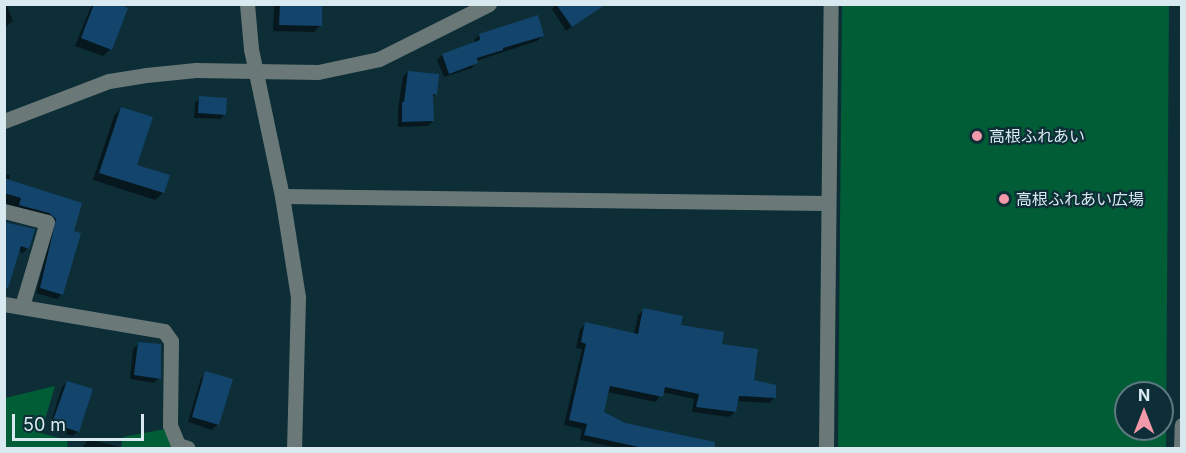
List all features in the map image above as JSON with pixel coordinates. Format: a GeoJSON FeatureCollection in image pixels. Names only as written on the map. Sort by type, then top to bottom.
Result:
{"type":"FeatureCollection","features":[{"type":"Feature","properties":{"kind":"street"},"geometry":{"type":"LineString","coordinates":[[247,4],[251,49],[258,73],[282,196],[298,297],[294,448]]}},
{"type":"Feature","properties":{"kind":"street"},"geometry":{"type":"LineString","coordinates":[[4,121],[109,81],[195,70],[258,73],[318,72],[378,59],[489,4]]}},
{"type":"Feature","properties":{"kind":"street"},"geometry":{"type":"LineString","coordinates":[[826,448],[831,4]]}},
{"type":"Feature","properties":{"kind":"street"},"geometry":{"type":"LineString","coordinates":[[282,196],[827,203]]}},
{"type":"Feature","properties":{"kind":"street"},"geometry":{"type":"LineString","coordinates":[[4,211],[47,222],[22,306]]}},
{"type":"Feature","properties":{"kind":"street"},"geometry":{"type":"LineString","coordinates":[[4,304],[164,331],[171,341],[170,425],[178,445],[188,448]]}},
{"type":"Feature","properties":{"kind":"street"},"geometry":{"type":"LineString","coordinates":[[1181,448],[1182,425]]}},
{"type":"Feature","properties":{"kind":"green space","name":"高根ふれあい広場"},"geometry":{"type":"Polygon","coordinates":[[[842,5],[1169,5],[1166,381],[1114,381],[1114,441],[1166,441],[1166,448],[838,448],[842,5]]]}},
{"type":"Feature","properties":{"kind":"green space"},"geometry":{"type":"Polygon","coordinates":[[[55,386],[41,433],[67,440],[68,448],[5,448],[5,398],[55,386]]]}},
{"type":"Feature","properties":{"kind":"green space"},"geometry":{"type":"Polygon","coordinates":[[[165,429],[173,448],[121,448],[123,437],[165,429]]]}},
{"type":"Feature","properties":{"kind":"building"},"geometry":{"type":"Polygon","coordinates":[[[94,4],[118,4],[128,8],[112,50],[81,38],[94,4]]]}},
{"type":"Feature","properties":{"kind":"building"},"geometry":{"type":"Polygon","coordinates":[[[280,4],[322,4],[322,26],[279,25],[280,4]]]}},
{"type":"Feature","properties":{"kind":"building"},"geometry":{"type":"Polygon","coordinates":[[[556,4],[606,4],[572,27],[556,4]]]}},
{"type":"Feature","properties":{"kind":"building"},"geometry":{"type":"Polygon","coordinates":[[[538,15],[544,36],[477,58],[478,63],[449,74],[442,54],[480,40],[479,34],[538,15]]]}},
{"type":"Feature","properties":{"kind":"building"},"geometry":{"type":"Polygon","coordinates":[[[408,71],[439,74],[437,95],[433,94],[434,121],[402,122],[402,102],[404,102],[408,71]]]}},
{"type":"Feature","properties":{"kind":"building"},"geometry":{"type":"Polygon","coordinates":[[[199,96],[227,98],[226,115],[198,113],[199,96]]]}},
{"type":"Feature","properties":{"kind":"building"},"geometry":{"type":"Polygon","coordinates":[[[121,107],[153,117],[137,165],[170,175],[164,193],[99,173],[121,107]]]}},
{"type":"Feature","properties":{"kind":"building"},"geometry":{"type":"Polygon","coordinates":[[[4,178],[82,203],[74,231],[81,233],[63,295],[40,288],[56,219],[49,213],[19,205],[21,198],[4,193],[4,178]]]}},
{"type":"Feature","properties":{"kind":"building"},"geometry":{"type":"Polygon","coordinates":[[[4,222],[35,229],[29,249],[21,246],[8,288],[4,287],[4,222]]]}},
{"type":"Feature","properties":{"kind":"building"},"geometry":{"type":"Polygon","coordinates":[[[643,308],[683,316],[681,325],[724,332],[722,344],[758,349],[754,380],[776,385],[776,398],[739,396],[736,412],[696,407],[699,394],[665,387],[663,397],[610,386],[604,412],[625,423],[715,442],[715,448],[643,448],[584,435],[587,424],[569,420],[586,344],[581,342],[585,322],[638,334],[643,308]]]}},
{"type":"Feature","properties":{"kind":"building"},"geometry":{"type":"Polygon","coordinates":[[[138,342],[161,344],[161,379],[134,375],[138,342]]]}},
{"type":"Feature","properties":{"kind":"building"},"geometry":{"type":"Polygon","coordinates":[[[205,371],[233,379],[219,425],[192,417],[205,371]]]}},
{"type":"Feature","properties":{"kind":"building"},"geometry":{"type":"Polygon","coordinates":[[[67,381],[93,389],[79,432],[52,423],[67,381]]]}},
{"type":"Feature","properties":{"kind":"place","name":"高根ふれあい"},"geometry":{"type":"Point","coordinates":[977,136]}},
{"type":"Feature","properties":{"kind":"place","name":"高根ふれあい広場"},"geometry":{"type":"Point","coordinates":[1004,199]}}]}
